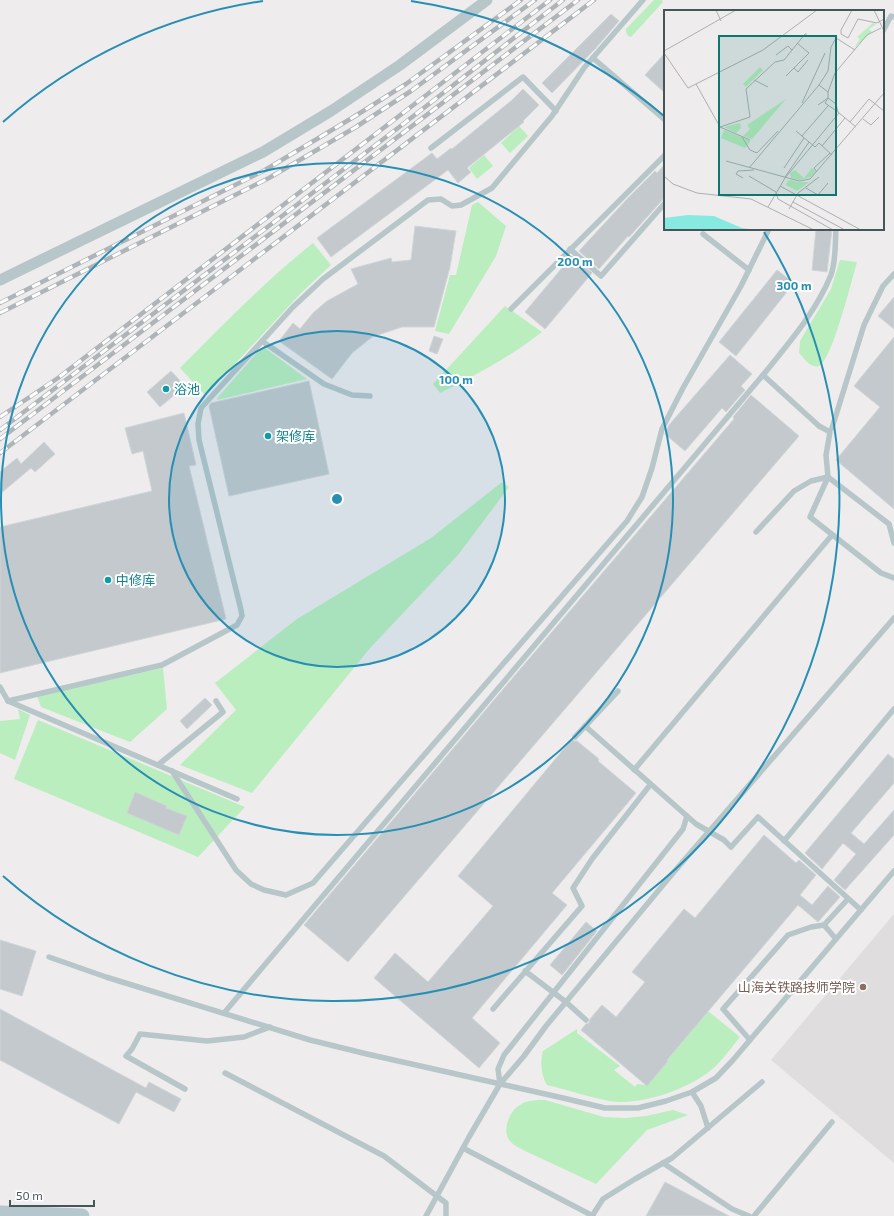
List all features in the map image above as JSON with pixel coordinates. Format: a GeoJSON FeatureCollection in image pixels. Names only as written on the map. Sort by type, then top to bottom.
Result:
{"type":"FeatureCollection","features":[{"type":"Feature","properties":{"kind":"main road"},"geometry":{"type":"LineString","coordinates":[[0,1213],[82,1216]]}},
{"type":"Feature","properties":{"kind":"street"},"geometry":{"type":"LineString","coordinates":[[0,280],[263,152],[331,111],[400,65],[487,0]]}},
{"type":"Feature","properties":{"kind":"lane"},"geometry":{"type":"LineString","coordinates":[[8,701],[162,665],[237,625],[242,616],[241,610],[199,440],[198,424],[201,408],[293,307],[323,279],[428,200],[441,200],[452,206],[461,204],[492,188],[556,111],[584,68],[643,0]]}},
{"type":"Feature","properties":{"kind":"lane"},"geometry":{"type":"LineString","coordinates":[[884,29],[891,16],[894,17]]}},
{"type":"Feature","properties":{"kind":"lane"},"geometry":{"type":"LineString","coordinates":[[593,58],[664,119]]}},
{"type":"Feature","properties":{"kind":"lane"},"geometry":{"type":"LineString","coordinates":[[431,148],[523,77],[556,111]]}},
{"type":"Feature","properties":{"kind":"lane"},"geometry":{"type":"LineString","coordinates":[[511,308],[664,156]]}},
{"type":"Feature","properties":{"kind":"lane"},"geometry":{"type":"LineString","coordinates":[[570,249],[601,276],[664,204]]}},
{"type":"Feature","properties":{"kind":"lane"},"geometry":{"type":"LineString","coordinates":[[172,771],[236,870],[251,884],[264,890],[286,894],[313,883],[627,521],[642,497],[652,468],[662,429],[683,388],[749,270],[769,230]]}},
{"type":"Feature","properties":{"kind":"lane"},"geometry":{"type":"LineString","coordinates":[[224,1013],[764,375],[802,325],[822,293],[831,274],[836,247],[836,230]]}},
{"type":"Feature","properties":{"kind":"lane"},"geometry":{"type":"LineString","coordinates":[[702,234],[749,270]]}},
{"type":"Feature","properties":{"kind":"lane"},"geometry":{"type":"LineString","coordinates":[[832,428],[864,325],[884,286],[894,274]]}},
{"type":"Feature","properties":{"kind":"lane"},"geometry":{"type":"LineString","coordinates":[[262,341],[324,384],[352,395],[370,396]]}},
{"type":"Feature","properties":{"kind":"lane"},"geometry":{"type":"LineString","coordinates":[[764,375],[819,426],[830,432],[826,455],[828,477],[810,517],[881,573],[894,578]]}},
{"type":"Feature","properties":{"kind":"lane"},"geometry":{"type":"LineString","coordinates":[[756,532],[794,491],[811,481],[828,477]]}},
{"type":"Feature","properties":{"kind":"lane"},"geometry":{"type":"LineString","coordinates":[[828,477],[889,524],[894,543]]}},
{"type":"Feature","properties":{"kind":"lane"},"geometry":{"type":"LineString","coordinates":[[634,770],[832,535]]}},
{"type":"Feature","properties":{"kind":"lane"},"geometry":{"type":"LineString","coordinates":[[426,1216],[462,1148],[500,1084],[524,1056],[546,1026],[673,873],[894,618]]}},
{"type":"Feature","properties":{"kind":"lane"},"geometry":{"type":"LineString","coordinates":[[0,686],[8,701],[237,799]]}},
{"type":"Feature","properties":{"kind":"lane"},"geometry":{"type":"LineString","coordinates":[[575,737],[618,691]]}},
{"type":"Feature","properties":{"kind":"lane"},"geometry":{"type":"LineString","coordinates":[[158,765],[223,712],[216,701]]}},
{"type":"Feature","properties":{"kind":"lane"},"geometry":{"type":"LineString","coordinates":[[784,841],[894,709]]}},
{"type":"Feature","properties":{"kind":"lane"},"geometry":{"type":"LineString","coordinates":[[585,726],[650,785],[696,824],[724,840],[731,847],[758,817],[860,910]]}},
{"type":"Feature","properties":{"kind":"lane"},"geometry":{"type":"LineString","coordinates":[[493,1009],[582,906],[574,888],[592,859],[650,785]]}},
{"type":"Feature","properties":{"kind":"lane"},"geometry":{"type":"LineString","coordinates":[[500,1084],[498,1069],[504,1055],[683,829],[687,816]]}},
{"type":"Feature","properties":{"kind":"lane"},"geometry":{"type":"LineString","coordinates":[[49,957],[106,977],[310,1040],[606,1108],[638,1108],[666,1101],[692,1092],[716,1078],[894,871]]}},
{"type":"Feature","properties":{"kind":"lane"},"geometry":{"type":"LineString","coordinates":[[750,1040],[724,1009],[788,935],[811,927],[824,925],[848,899]]}},
{"type":"Feature","properties":{"kind":"lane"},"geometry":{"type":"LineString","coordinates":[[824,925],[836,939]]}},
{"type":"Feature","properties":{"kind":"lane"},"geometry":{"type":"LineString","coordinates":[[525,971],[552,993],[566,1002],[586,1020]]}},
{"type":"Feature","properties":{"kind":"lane"},"geometry":{"type":"LineString","coordinates":[[185,1089],[126,1056],[132,1049],[140,1034],[207,1041],[244,1037],[270,1027]]}},
{"type":"Feature","properties":{"kind":"lane"},"geometry":{"type":"LineString","coordinates":[[225,1073],[384,1156],[446,1203],[446,1216]]}},
{"type":"Feature","properties":{"kind":"lane"},"geometry":{"type":"LineString","coordinates":[[462,1148],[592,1216],[603,1199],[672,1158],[762,1082]]}},
{"type":"Feature","properties":{"kind":"lane"},"geometry":{"type":"LineString","coordinates":[[692,1092],[701,1106],[708,1128]]}},
{"type":"Feature","properties":{"kind":"lane"},"geometry":{"type":"LineString","coordinates":[[754,1216],[832,1122]]}},
{"type":"Feature","properties":{"kind":"lane"},"geometry":{"type":"LineString","coordinates":[[663,1163],[732,1209],[749,1216]]}},
{"type":"Feature","properties":{"kind":"shaded area","name":"山海关铁路技师学院"},"geometry":{"type":"Polygon","coordinates":[[[894,914],[894,1163],[771,1060],[894,914]]]}},
{"type":"Feature","properties":{"kind":"green space"},"geometry":{"type":"Polygon","coordinates":[[[654,0],[662,0],[663,2],[631,37],[629,36],[626,29],[654,0]]]}},
{"type":"Feature","properties":{"kind":"green space"},"geometry":{"type":"Polygon","coordinates":[[[519,126],[528,136],[510,153],[501,143],[519,126]]]}},
{"type":"Feature","properties":{"kind":"green space"},"geometry":{"type":"Polygon","coordinates":[[[484,155],[493,166],[477,179],[469,168],[484,155]]]}},
{"type":"Feature","properties":{"kind":"green space"},"geometry":{"type":"Polygon","coordinates":[[[478,202],[506,226],[496,256],[449,334],[435,331],[450,275],[456,275],[472,205],[478,202]]]}},
{"type":"Feature","properties":{"kind":"green space"},"geometry":{"type":"Polygon","coordinates":[[[313,243],[331,265],[300,294],[208,393],[204,394],[180,368],[261,288],[313,243]]]}},
{"type":"Feature","properties":{"kind":"green space"},"geometry":{"type":"Polygon","coordinates":[[[840,260],[857,262],[830,350],[824,361],[816,367],[808,362],[799,353],[800,341],[831,289],[840,260]]]}},
{"type":"Feature","properties":{"kind":"green space"},"geometry":{"type":"Polygon","coordinates":[[[505,306],[542,332],[518,350],[440,393],[433,384],[505,306]]]}},
{"type":"Feature","properties":{"kind":"green space"},"geometry":{"type":"Polygon","coordinates":[[[261,348],[265,348],[307,379],[217,400],[218,397],[261,348]]]}},
{"type":"Feature","properties":{"kind":"green space"},"geometry":{"type":"Polygon","coordinates":[[[502,482],[509,487],[458,555],[371,647],[252,793],[180,765],[236,710],[215,683],[297,619],[431,538],[502,482]]]}},
{"type":"Feature","properties":{"kind":"green space"},"geometry":{"type":"Polygon","coordinates":[[[163,668],[167,709],[130,742],[41,707],[37,696],[163,668]]]}},
{"type":"Feature","properties":{"kind":"green space"},"geometry":{"type":"Polygon","coordinates":[[[18,709],[30,715],[15,760],[0,753],[0,721],[20,719],[18,709]]]}},
{"type":"Feature","properties":{"kind":"green space"},"geometry":{"type":"Polygon","coordinates":[[[38,720],[245,807],[198,857],[14,779],[38,720]]]}},
{"type":"Feature","properties":{"kind":"green space"},"geometry":{"type":"Polygon","coordinates":[[[708,1011],[740,1037],[710,1071],[700,1078],[676,1090],[648,1099],[621,1102],[609,1101],[547,1085],[543,1077],[543,1051],[577,1029],[577,1033],[620,1066],[614,1070],[635,1087],[637,1084],[647,1085],[708,1011]]]}},
{"type":"Feature","properties":{"kind":"green space"},"geometry":{"type":"Polygon","coordinates":[[[545,1100],[604,1117],[626,1118],[646,1116],[673,1110],[688,1115],[647,1130],[596,1184],[523,1150],[509,1140],[506,1129],[507,1124],[510,1115],[516,1107],[529,1101],[545,1100]]]}},
{"type":"Feature","properties":{"kind":"building"},"geometry":{"type":"Polygon","coordinates":[[[611,14],[619,21],[595,49],[552,93],[542,83],[611,14]]]}},
{"type":"Feature","properties":{"kind":"building"},"geometry":{"type":"Polygon","coordinates":[[[664,54],[664,92],[645,75],[664,54]]]}},
{"type":"Feature","properties":{"kind":"building"},"geometry":{"type":"Polygon","coordinates":[[[523,89],[539,105],[523,121],[524,122],[467,168],[471,172],[458,183],[448,170],[331,257],[317,238],[432,153],[437,159],[451,148],[452,149],[512,100],[523,89]]]}},
{"type":"Feature","properties":{"kind":"building"},"geometry":{"type":"Polygon","coordinates":[[[664,165],[664,198],[599,269],[579,251],[655,171],[657,173],[664,165]]]}},
{"type":"Feature","properties":{"kind":"building"},"geometry":{"type":"Polygon","coordinates":[[[415,226],[456,231],[450,267],[434,327],[402,327],[372,337],[352,353],[332,379],[279,341],[293,323],[300,329],[313,313],[327,301],[358,284],[351,269],[391,258],[392,262],[411,260],[415,226]]]}},
{"type":"Feature","properties":{"kind":"building"},"geometry":{"type":"Polygon","coordinates":[[[816,230],[832,230],[827,272],[812,270],[816,230]]]}},
{"type":"Feature","properties":{"kind":"building"},"geometry":{"type":"Polygon","coordinates":[[[572,256],[592,273],[545,329],[525,312],[572,256]]]}},
{"type":"Feature","properties":{"kind":"building"},"geometry":{"type":"Polygon","coordinates":[[[777,270],[794,283],[736,356],[719,342],[777,270]]]}},
{"type":"Feature","properties":{"kind":"building"},"geometry":{"type":"Polygon","coordinates":[[[894,297],[894,329],[878,316],[894,297]]]}},
{"type":"Feature","properties":{"kind":"building"},"geometry":{"type":"Polygon","coordinates":[[[434,336],[443,339],[437,354],[429,351],[434,336]]]}},
{"type":"Feature","properties":{"kind":"building"},"geometry":{"type":"Polygon","coordinates":[[[894,337],[894,509],[836,460],[880,407],[854,386],[894,337]]]}},
{"type":"Feature","properties":{"kind":"building"},"geometry":{"type":"Polygon","coordinates":[[[730,355],[752,374],[741,386],[745,390],[726,412],[722,408],[685,451],[665,434],[666,431],[669,425],[730,355]]]}},
{"type":"Feature","properties":{"kind":"building","name":"浴池"},"geometry":{"type":"Polygon","coordinates":[[[171,371],[185,386],[160,407],[147,392],[171,371]]]}},
{"type":"Feature","properties":{"kind":"building","name":"架修库"},"geometry":{"type":"Polygon","coordinates":[[[309,381],[329,474],[229,496],[209,406],[211,403],[309,381]]]}},
{"type":"Feature","properties":{"kind":"building"},"geometry":{"type":"Polygon","coordinates":[[[751,395],[799,436],[348,962],[304,925],[734,419],[733,417],[751,395]]]}},
{"type":"Feature","properties":{"kind":"building","name":"中修库"},"geometry":{"type":"Polygon","coordinates":[[[184,413],[196,465],[189,466],[226,619],[0,673],[0,527],[152,491],[143,451],[132,454],[125,428],[184,413]]]}},
{"type":"Feature","properties":{"kind":"building"},"geometry":{"type":"Polygon","coordinates":[[[44,442],[55,454],[35,472],[31,468],[0,494],[0,472],[17,458],[21,464],[44,442]]]}},
{"type":"Feature","properties":{"kind":"building"},"geometry":{"type":"Polygon","coordinates":[[[205,698],[212,705],[187,729],[180,721],[205,698]]]}},
{"type":"Feature","properties":{"kind":"building"},"geometry":{"type":"Polygon","coordinates":[[[572,739],[577,741],[599,759],[598,761],[636,793],[552,893],[567,905],[472,1018],[500,1043],[479,1068],[374,978],[395,953],[428,982],[493,906],[458,876],[572,739]]]}},
{"type":"Feature","properties":{"kind":"building"},"geometry":{"type":"Polygon","coordinates":[[[888,754],[894,759],[894,783],[851,833],[864,844],[894,810],[894,835],[845,890],[834,880],[856,854],[843,843],[822,869],[805,853],[888,754]]]}},
{"type":"Feature","properties":{"kind":"building"},"geometry":{"type":"Polygon","coordinates":[[[135,792],[167,806],[166,808],[187,816],[179,835],[127,813],[135,792]]]}},
{"type":"Feature","properties":{"kind":"building"},"geometry":{"type":"Polygon","coordinates":[[[764,835],[796,863],[799,860],[816,875],[800,895],[812,905],[828,886],[840,897],[818,922],[798,905],[667,1060],[668,1061],[647,1086],[581,1030],[586,1024],[589,1023],[590,1019],[602,1005],[616,1017],[645,982],[632,972],[684,909],[695,918],[764,835]]]}},
{"type":"Feature","properties":{"kind":"building"},"geometry":{"type":"Polygon","coordinates":[[[586,922],[597,931],[562,975],[550,965],[586,922]]]}},
{"type":"Feature","properties":{"kind":"building"},"geometry":{"type":"Polygon","coordinates":[[[0,940],[36,951],[22,996],[0,989],[0,940]]]}},
{"type":"Feature","properties":{"kind":"building"},"geometry":{"type":"Polygon","coordinates":[[[0,1009],[146,1088],[149,1082],[181,1099],[174,1112],[136,1092],[119,1124],[0,1060],[0,1009]]]}},
{"type":"Feature","properties":{"kind":"building"},"geometry":{"type":"Polygon","coordinates":[[[665,1182],[729,1216],[646,1216],[665,1182]]]}},
{"type":"Feature","properties":{"kind":"railway"},"geometry":{"type":"LineString","coordinates":[[0,303],[265,170],[406,84],[521,0]]}},
{"type":"Feature","properties":{"kind":"railway"},"geometry":{"type":"LineString","coordinates":[[0,313],[269,178],[356,127],[411,91],[535,0]]}},
{"type":"Feature","properties":{"kind":"railway"},"geometry":{"type":"LineString","coordinates":[[0,417],[58,378],[550,0]]}},
{"type":"Feature","properties":{"kind":"railway"},"geometry":{"type":"LineString","coordinates":[[0,430],[398,128],[563,0]]}},
{"type":"Feature","properties":{"kind":"railway"},"geometry":{"type":"LineString","coordinates":[[0,439],[578,0]]}},
{"type":"Feature","properties":{"kind":"railway"},"geometry":{"type":"LineString","coordinates":[[0,453],[594,0]]}},
{"type":"Feature","properties":{"kind":"place","name":"浴池"},"geometry":{"type":"Point","coordinates":[166,389]}},
{"type":"Feature","properties":{"kind":"place","name":"架修库"},"geometry":{"type":"Point","coordinates":[268,436]}},
{"type":"Feature","properties":{"kind":"place","name":"中修库"},"geometry":{"type":"Point","coordinates":[108,580]}},
{"type":"Feature","properties":{"kind":"place","name":"山海关铁路技师学院"},"geometry":{"type":"Point","coordinates":[863,987]}}]}
